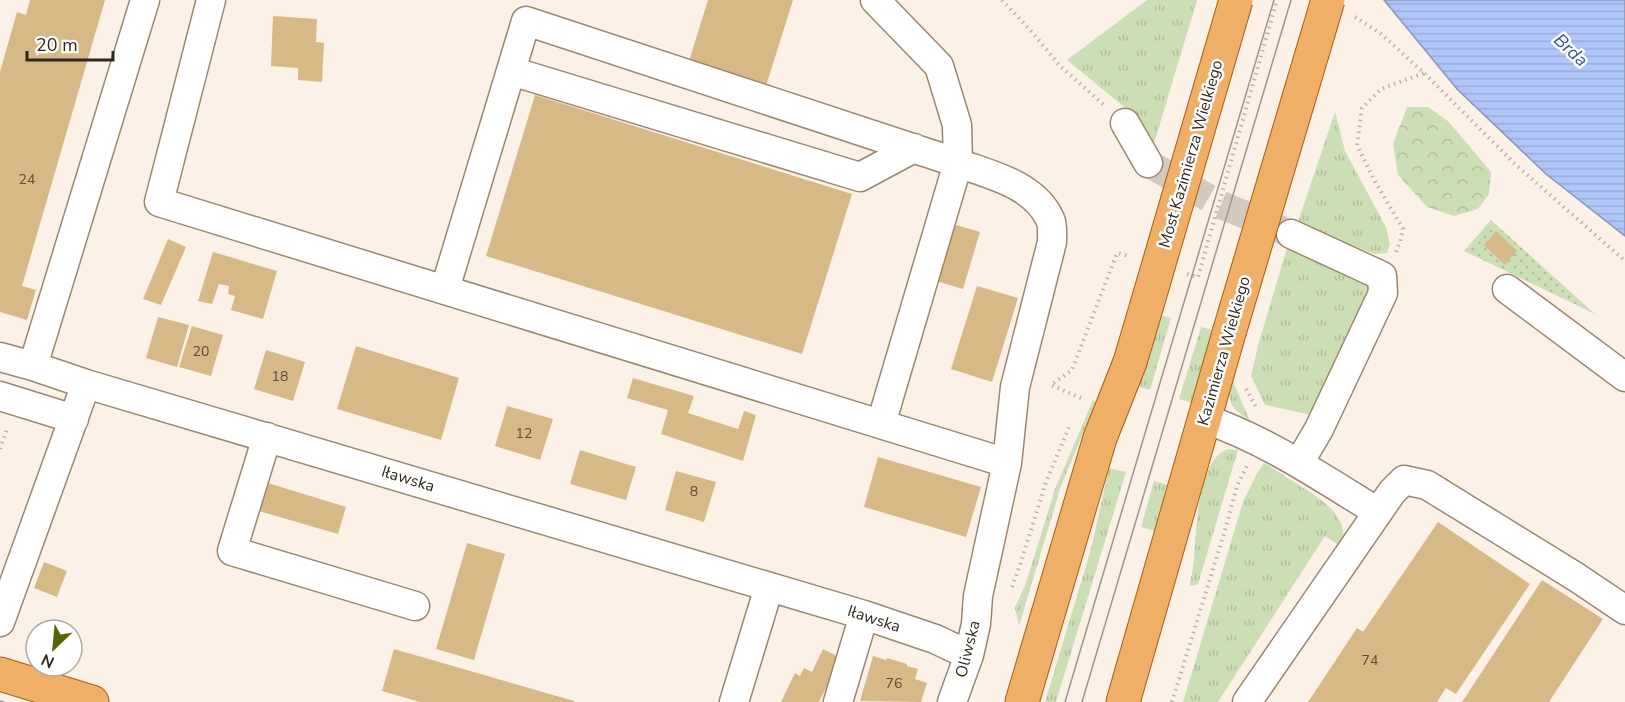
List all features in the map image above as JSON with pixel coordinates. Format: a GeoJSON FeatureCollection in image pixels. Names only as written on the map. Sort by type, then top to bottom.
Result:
{"type":"FeatureCollection","features":[{"type":"Feature","properties":{"kind":"main road","name":"Most Kazimierza Wielkiego"},"geometry":{"type":"LineString","coordinates":[[1022,702],[1100,438],[1130,362],[1236,0]]}},
{"type":"Feature","properties":{"kind":"main road","name":"Kazimierza Wielkiego"},"geometry":{"type":"LineString","coordinates":[[1123,702],[1229,333],[1341,8]]}},
{"type":"Feature","properties":{"kind":"main road"},"geometry":{"type":"LineString","coordinates":[[0,674],[92,702]]}},
{"type":"Feature","properties":{"kind":"street"},"geometry":{"type":"LineString","coordinates":[[33,366],[145,0]]}},
{"type":"Feature","properties":{"kind":"street"},"geometry":{"type":"LineString","coordinates":[[211,0],[159,202],[1007,463]]}},
{"type":"Feature","properties":{"kind":"street"},"geometry":{"type":"LineString","coordinates":[[875,0],[939,66],[957,125],[958,163],[881,424]]}},
{"type":"Feature","properties":{"kind":"street","name":"Oliwska"},"geometry":{"type":"LineString","coordinates":[[510,70],[526,21],[914,148],[1018,185],[1040,205],[1051,220],[1052,242],[1015,387],[1007,463],[978,596],[976,624],[969,655],[952,702]]}},
{"type":"Feature","properties":{"kind":"street"},"geometry":{"type":"LineString","coordinates":[[445,289],[510,70],[860,177],[914,148]]}},
{"type":"Feature","properties":{"kind":"street"},"geometry":{"type":"LineString","coordinates":[[1125,123],[1148,163]]}},
{"type":"Feature","properties":{"kind":"street"},"geometry":{"type":"LineString","coordinates":[[1291,234],[1382,276],[1383,293],[1319,429],[1299,463]]}},
{"type":"Feature","properties":{"kind":"street"},"geometry":{"type":"LineString","coordinates":[[1507,289],[1625,377]]}},
{"type":"Feature","properties":{"kind":"street","name":"Iławska"},"geometry":{"type":"LineString","coordinates":[[0,357],[864,615],[935,639],[969,655]]}},
{"type":"Feature","properties":{"kind":"street"},"geometry":{"type":"LineString","coordinates":[[0,622],[86,384]]}},
{"type":"Feature","properties":{"kind":"street"},"geometry":{"type":"LineString","coordinates":[[0,396],[74,419]]}},
{"type":"Feature","properties":{"kind":"street"},"geometry":{"type":"LineString","coordinates":[[1204,419],[1221,424],[1299,463],[1378,512]]}},
{"type":"Feature","properties":{"kind":"street"},"geometry":{"type":"LineString","coordinates":[[267,437],[232,551],[415,606]]}},
{"type":"Feature","properties":{"kind":"street"},"geometry":{"type":"LineString","coordinates":[[1247,702],[1392,492],[1404,480],[1427,486],[1576,577],[1625,610]]}},
{"type":"Feature","properties":{"kind":"street"},"geometry":{"type":"LineString","coordinates":[[734,702],[769,587]]}},
{"type":"Feature","properties":{"kind":"street"},"geometry":{"type":"LineString","coordinates":[[838,702],[864,615]]}},
{"type":"Feature","properties":{"kind":"path"},"geometry":{"type":"LineString","coordinates":[[1002,0],[1060,66],[1125,123]]}},
{"type":"Feature","properties":{"kind":"path"},"geometry":{"type":"LineString","coordinates":[[1198,278],[1277,0]]}},
{"type":"Feature","properties":{"kind":"path"},"geometry":{"type":"LineString","coordinates":[[1341,8],[1380,33],[1424,73],[1515,164],[1625,261]]}},
{"type":"Feature","properties":{"kind":"path"},"geometry":{"type":"LineString","coordinates":[[1382,276],[1392,261],[1403,228],[1373,178],[1358,145],[1362,108],[1381,88],[1424,73]]}},
{"type":"Feature","properties":{"kind":"path"},"geometry":{"type":"LineString","coordinates":[[1077,407],[1081,398],[1051,385],[1072,369],[1117,253]]}},
{"type":"Feature","properties":{"kind":"path"},"geometry":{"type":"LineString","coordinates":[[1243,381],[1261,415]]}},
{"type":"Feature","properties":{"kind":"path"},"geometry":{"type":"LineString","coordinates":[[1007,597],[1020,565],[1046,482],[1070,425]]}},
{"type":"Feature","properties":{"kind":"path"},"geometry":{"type":"LineString","coordinates":[[1172,702],[1237,486],[1252,457]]}},
{"type":"Feature","properties":{"kind":"green space"},"geometry":{"type":"Polygon","coordinates":[[[1147,0],[1197,0],[1152,150],[1134,115],[1067,60],[1147,0]]]}},
{"type":"Feature","properties":{"kind":"green space"},"geometry":{"type":"Polygon","coordinates":[[[1407,107],[1428,107],[1449,122],[1491,172],[1489,194],[1478,209],[1454,216],[1427,207],[1398,175],[1393,144],[1407,107]]]}},
{"type":"Feature","properties":{"kind":"green space"},"geometry":{"type":"Polygon","coordinates":[[[1335,112],[1345,151],[1386,227],[1390,244],[1387,253],[1375,254],[1296,228],[1335,112]]]}},
{"type":"Feature","properties":{"kind":"green space"},"geometry":{"type":"Polygon","coordinates":[[[1491,220],[1595,314],[1464,251],[1491,220]]]}},
{"type":"Feature","properties":{"kind":"green space"},"geometry":{"type":"Polygon","coordinates":[[[1287,248],[1362,275],[1369,283],[1369,291],[1315,408],[1307,414],[1265,405],[1251,376],[1287,248]]]}},
{"type":"Feature","properties":{"kind":"green space"},"geometry":{"type":"Polygon","coordinates":[[[1159,315],[1171,318],[1150,390],[1136,386],[1159,315]]]}},
{"type":"Feature","properties":{"kind":"green space"},"geometry":{"type":"Polygon","coordinates":[[[1201,327],[1213,330],[1193,403],[1179,399],[1201,327]]]}},
{"type":"Feature","properties":{"kind":"green space"},"geometry":{"type":"Polygon","coordinates":[[[1232,379],[1250,421],[1232,404],[1229,394],[1232,379]]]}},
{"type":"Feature","properties":{"kind":"green space"},"geometry":{"type":"Polygon","coordinates":[[[1093,400],[1096,402],[1061,486],[1019,626],[1015,608],[1026,583],[1055,489],[1093,400]]]}},
{"type":"Feature","properties":{"kind":"green space"},"geometry":{"type":"Polygon","coordinates":[[[1228,449],[1238,450],[1198,584],[1192,586],[1190,585],[1198,514],[1204,481],[1217,456],[1228,449]]]}},
{"type":"Feature","properties":{"kind":"green space"},"geometry":{"type":"Polygon","coordinates":[[[1264,463],[1333,510],[1342,527],[1342,547],[1325,536],[1218,702],[1183,702],[1243,502],[1264,463]]]}},
{"type":"Feature","properties":{"kind":"green space"},"geometry":{"type":"Polygon","coordinates":[[[1109,468],[1126,472],[1056,702],[1045,702],[1091,549],[1109,468]]]}},
{"type":"Feature","properties":{"kind":"green space"},"geometry":{"type":"Polygon","coordinates":[[[1154,481],[1171,486],[1158,532],[1141,527],[1154,481]]]}},
{"type":"Feature","properties":{"kind":"water","name":"Brda"},"geometry":{"type":"Polygon","coordinates":[[[1384,0],[1625,0],[1625,236],[1546,174],[1457,89],[1384,0]]]}},
{"type":"Feature","properties":{"kind":"building"},"geometry":{"type":"Polygon","coordinates":[[[30,0],[105,0],[22,286],[36,290],[27,320],[0,312],[0,72],[17,12],[26,15],[30,0]]]}},
{"type":"Feature","properties":{"kind":"building"},"geometry":{"type":"Polygon","coordinates":[[[708,0],[793,0],[766,86],[689,61],[708,0]]]}},
{"type":"Feature","properties":{"kind":"building"},"geometry":{"type":"Polygon","coordinates":[[[273,16],[317,19],[316,42],[324,43],[322,82],[298,80],[298,68],[271,66],[273,16]]]}},
{"type":"Feature","properties":{"kind":"building"},"geometry":{"type":"Polygon","coordinates":[[[535,95],[852,194],[802,354],[486,256],[535,95]]]}},
{"type":"Feature","properties":{"kind":"building"},"geometry":{"type":"Polygon","coordinates":[[[946,222],[980,232],[963,289],[929,279],[946,222]]]}},
{"type":"Feature","properties":{"kind":"building"},"geometry":{"type":"Polygon","coordinates":[[[1496,231],[1517,251],[1505,265],[1484,245],[1496,231]]]}},
{"type":"Feature","properties":{"kind":"building"},"geometry":{"type":"Polygon","coordinates":[[[168,239],[186,247],[161,305],[143,299],[168,239]]]}},
{"type":"Feature","properties":{"kind":"building"},"geometry":{"type":"Polygon","coordinates":[[[213,252],[277,271],[263,319],[231,310],[235,296],[228,294],[229,286],[219,284],[212,304],[198,301],[213,252]]]}},
{"type":"Feature","properties":{"kind":"building"},"geometry":{"type":"Polygon","coordinates":[[[977,286],[1018,298],[992,382],[951,369],[977,286]]]}},
{"type":"Feature","properties":{"kind":"building"},"geometry":{"type":"Polygon","coordinates":[[[158,317],[189,325],[177,367],[146,358],[158,317]]]}},
{"type":"Feature","properties":{"kind":"building"},"geometry":{"type":"Polygon","coordinates":[[[192,326],[223,335],[211,376],[179,367],[192,326]]]}},
{"type":"Feature","properties":{"kind":"building"},"geometry":{"type":"Polygon","coordinates":[[[356,346],[459,378],[441,440],[337,409],[356,346]]]}},
{"type":"Feature","properties":{"kind":"building"},"geometry":{"type":"Polygon","coordinates":[[[266,350],[305,362],[293,401],[254,389],[266,350]]]}},
{"type":"Feature","properties":{"kind":"building"},"geometry":{"type":"Polygon","coordinates":[[[633,378],[694,396],[688,413],[738,429],[744,411],[756,415],[743,461],[661,434],[668,410],[627,398],[633,378]]]}},
{"type":"Feature","properties":{"kind":"building"},"geometry":{"type":"Polygon","coordinates":[[[507,406],[553,419],[540,460],[495,446],[507,406]]]}},
{"type":"Feature","properties":{"kind":"building"},"geometry":{"type":"Polygon","coordinates":[[[580,450],[636,467],[626,500],[570,484],[580,450]]]}},
{"type":"Feature","properties":{"kind":"building"},"geometry":{"type":"Polygon","coordinates":[[[878,457],[981,487],[966,537],[864,507],[878,457]]]}},
{"type":"Feature","properties":{"kind":"building"},"geometry":{"type":"Polygon","coordinates":[[[676,471],[716,482],[704,522],[665,510],[676,471]]]}},
{"type":"Feature","properties":{"kind":"building"},"geometry":{"type":"Polygon","coordinates":[[[268,483],[346,507],[338,534],[259,511],[268,483]]]}},
{"type":"Feature","properties":{"kind":"building"},"geometry":{"type":"Polygon","coordinates":[[[1438,522],[1530,584],[1456,694],[1446,688],[1437,702],[1308,702],[1357,628],[1363,632],[1438,522]]]}},
{"type":"Feature","properties":{"kind":"building"},"geometry":{"type":"Polygon","coordinates":[[[467,543],[505,554],[474,660],[436,649],[467,543]]]}},
{"type":"Feature","properties":{"kind":"building"},"geometry":{"type":"Polygon","coordinates":[[[44,562],[67,571],[57,597],[34,588],[44,562]]]}},
{"type":"Feature","properties":{"kind":"building"},"geometry":{"type":"Polygon","coordinates":[[[1542,580],[1603,619],[1549,702],[1462,702],[1542,580]]]}},
{"type":"Feature","properties":{"kind":"building"},"geometry":{"type":"Polygon","coordinates":[[[394,649],[574,702],[420,702],[382,691],[394,649]]]}},
{"type":"Feature","properties":{"kind":"building"},"geometry":{"type":"Polygon","coordinates":[[[823,649],[841,658],[819,702],[781,702],[795,673],[800,676],[804,668],[812,672],[823,649]]]}},
{"type":"Feature","properties":{"kind":"building"},"geometry":{"type":"Polygon","coordinates":[[[873,656],[886,660],[887,658],[918,669],[915,679],[927,683],[921,702],[860,701],[873,656]]]}},
{"type":"Feature","properties":{"kind":"tunnel"},"geometry":{"type":"LineString","coordinates":[[1148,163],[1219,204],[1291,234]]}},
{"type":"Feature","properties":{"kind":"tram line"},"geometry":{"type":"LineString","coordinates":[[1065,702],[1274,0]]}},
{"type":"Feature","properties":{"kind":"tram line"},"geometry":{"type":"LineString","coordinates":[[1082,702],[1291,0]]}},
{"type":"Feature","properties":{"kind":"tram line"},"geometry":{"type":"LineString","coordinates":[[0,701],[4,702]]}}]}
